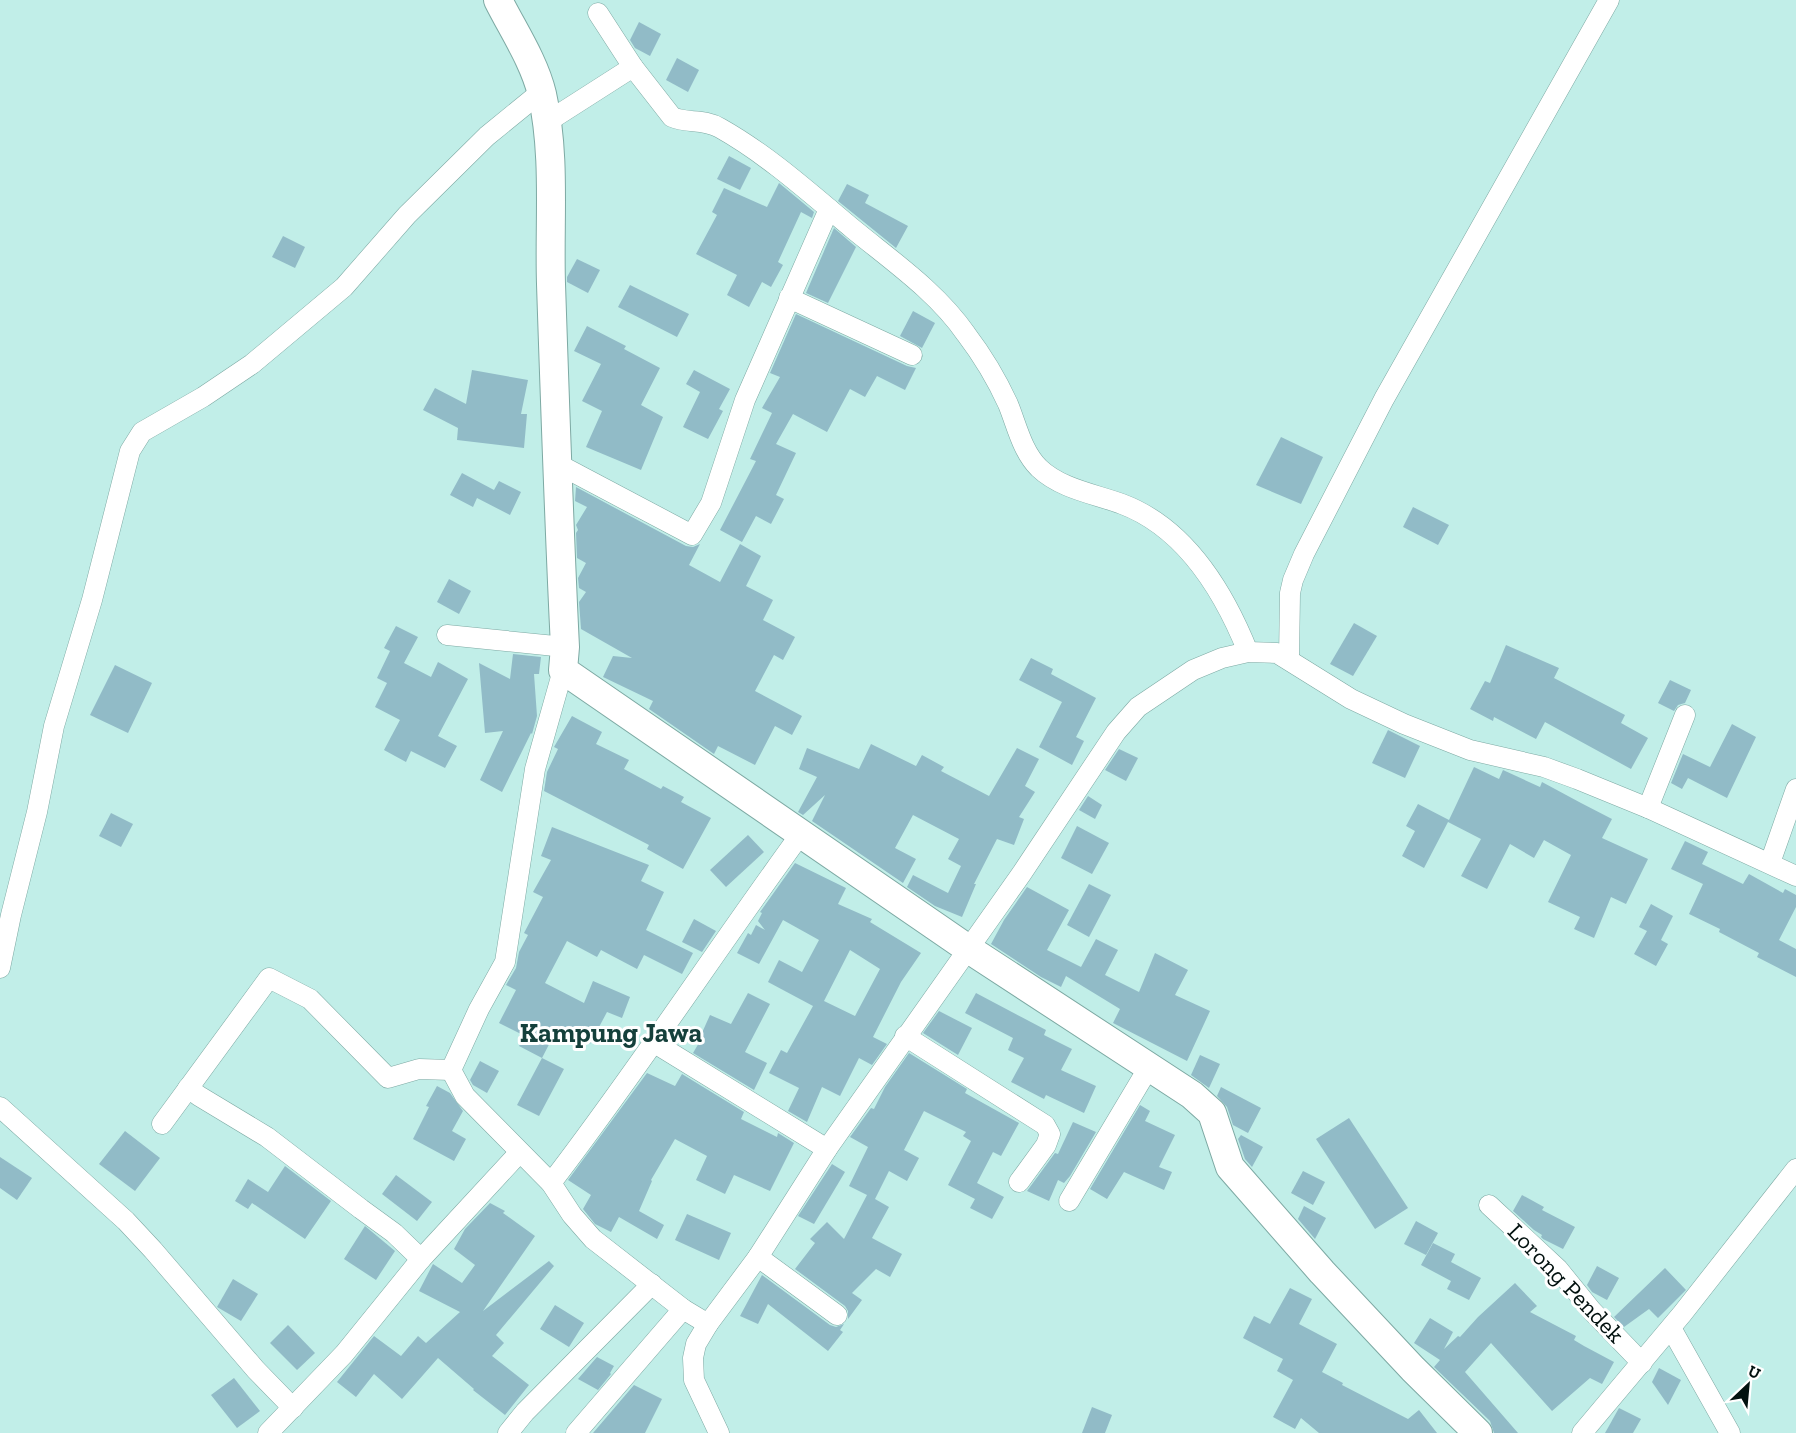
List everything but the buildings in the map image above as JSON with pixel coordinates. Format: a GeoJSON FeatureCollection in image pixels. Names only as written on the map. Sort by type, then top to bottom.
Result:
{"type":"FeatureCollection","features":[{"type":"Feature","properties":{"kind":"street"},"geometry":{"type":"LineString","coordinates":[[451,1070],[479,1009],[505,962],[535,769],[564,659],[556,463],[550,235],[551,162],[548,122],[535,72],[498,0]]}},
{"type":"Feature","properties":{"kind":"street"},"geometry":{"type":"LineString","coordinates":[[1268,654],[1304,554],[1384,399],[1609,0]]}},
{"type":"Feature","properties":{"kind":"street"},"geometry":{"type":"LineString","coordinates":[[598,13],[633,67],[672,117],[679,120],[706,121],[751,147],[942,304],[966,333],[1007,403],[1026,451],[1040,469],[1059,483],[1123,504],[1158,523],[1181,544],[1216,585],[1238,627],[1268,654],[1351,699],[1439,739],[1470,750],[1545,767],[1648,808],[1796,876]]}},
{"type":"Feature","properties":{"kind":"street"},"geometry":{"type":"LineString","coordinates":[[548,122],[633,67]]}},
{"type":"Feature","properties":{"kind":"street"},"geometry":{"type":"LineString","coordinates":[[0,968],[37,812],[54,726],[92,600],[130,451],[142,432],[204,397],[252,364],[344,286],[407,215],[487,136],[541,92]]}},
{"type":"Feature","properties":{"kind":"street"},"geometry":{"type":"LineString","coordinates":[[556,463],[692,535],[714,494],[745,400],[829,209]]}},
{"type":"Feature","properties":{"kind":"street"},"geometry":{"type":"LineString","coordinates":[[789,298],[912,355]]}},
{"type":"Feature","properties":{"kind":"street"},"geometry":{"type":"LineString","coordinates":[[447,635],[564,659],[800,835],[967,948],[1192,1095],[1212,1113],[1230,1167],[1322,1272],[1413,1369],[1479,1433]]}},
{"type":"Feature","properties":{"kind":"street"},"geometry":{"type":"LineString","coordinates":[[719,1433],[694,1380],[693,1358],[696,1344],[708,1324],[758,1257],[827,1149],[1022,873],[1116,732],[1138,707],[1193,670],[1222,657],[1268,654]]}},
{"type":"Feature","properties":{"kind":"street"},"geometry":{"type":"LineString","coordinates":[[1648,808],[1685,715]]}},
{"type":"Feature","properties":{"kind":"street"},"geometry":{"type":"LineString","coordinates":[[1770,863],[1796,789]]}},
{"type":"Feature","properties":{"kind":"street"},"geometry":{"type":"LineString","coordinates":[[550,1183],[588,1135],[800,835]]}},
{"type":"Feature","properties":{"kind":"street"},"geometry":{"type":"LineString","coordinates":[[162,1124],[269,978],[310,999],[388,1078],[418,1069],[451,1070]]}},
{"type":"Feature","properties":{"kind":"street"},"geometry":{"type":"LineString","coordinates":[[905,1036],[1045,1125],[1050,1134],[1046,1145],[1018,1182]]}},
{"type":"Feature","properties":{"kind":"street"},"geometry":{"type":"LineString","coordinates":[[653,1041],[827,1149]]}},
{"type":"Feature","properties":{"kind":"street"},"geometry":{"type":"LineString","coordinates":[[1069,1201],[1149,1067]]}},
{"type":"Feature","properties":{"kind":"street"},"geometry":{"type":"LineString","coordinates":[[451,1070],[465,1096],[550,1183],[572,1215],[593,1239],[683,1309],[708,1324]]}},
{"type":"Feature","properties":{"kind":"street"},"geometry":{"type":"LineString","coordinates":[[189,1088],[267,1137],[394,1233],[421,1259]]}},
{"type":"Feature","properties":{"kind":"street"},"geometry":{"type":"LineString","coordinates":[[0,1107],[126,1221],[256,1370],[293,1408]]}},
{"type":"Feature","properties":{"kind":"street"},"geometry":{"type":"LineString","coordinates":[[268,1433],[344,1354],[421,1259],[519,1153]]}},
{"type":"Feature","properties":{"kind":"street"},"geometry":{"type":"LineString","coordinates":[[1582,1433],[1671,1328],[1796,1168]]}},
{"type":"Feature","properties":{"kind":"street","name":"Lorong Pendek"},"geometry":{"type":"LineString","coordinates":[[1489,1204],[1558,1269],[1592,1311],[1642,1363]]}},
{"type":"Feature","properties":{"kind":"street"},"geometry":{"type":"LineString","coordinates":[[758,1257],[837,1315]]}},
{"type":"Feature","properties":{"kind":"street"},"geometry":{"type":"LineString","coordinates":[[508,1433],[525,1412],[652,1284]]}},
{"type":"Feature","properties":{"kind":"street"},"geometry":{"type":"LineString","coordinates":[[576,1433],[683,1309]]}},
{"type":"Feature","properties":{"kind":"street"},"geometry":{"type":"LineString","coordinates":[[1671,1328],[1730,1433]]}},
{"type":"Feature","properties":{"kind":"district","name":"Kampung Jawa"},"geometry":{"type":"Point","coordinates":[611,1033]}}]}
